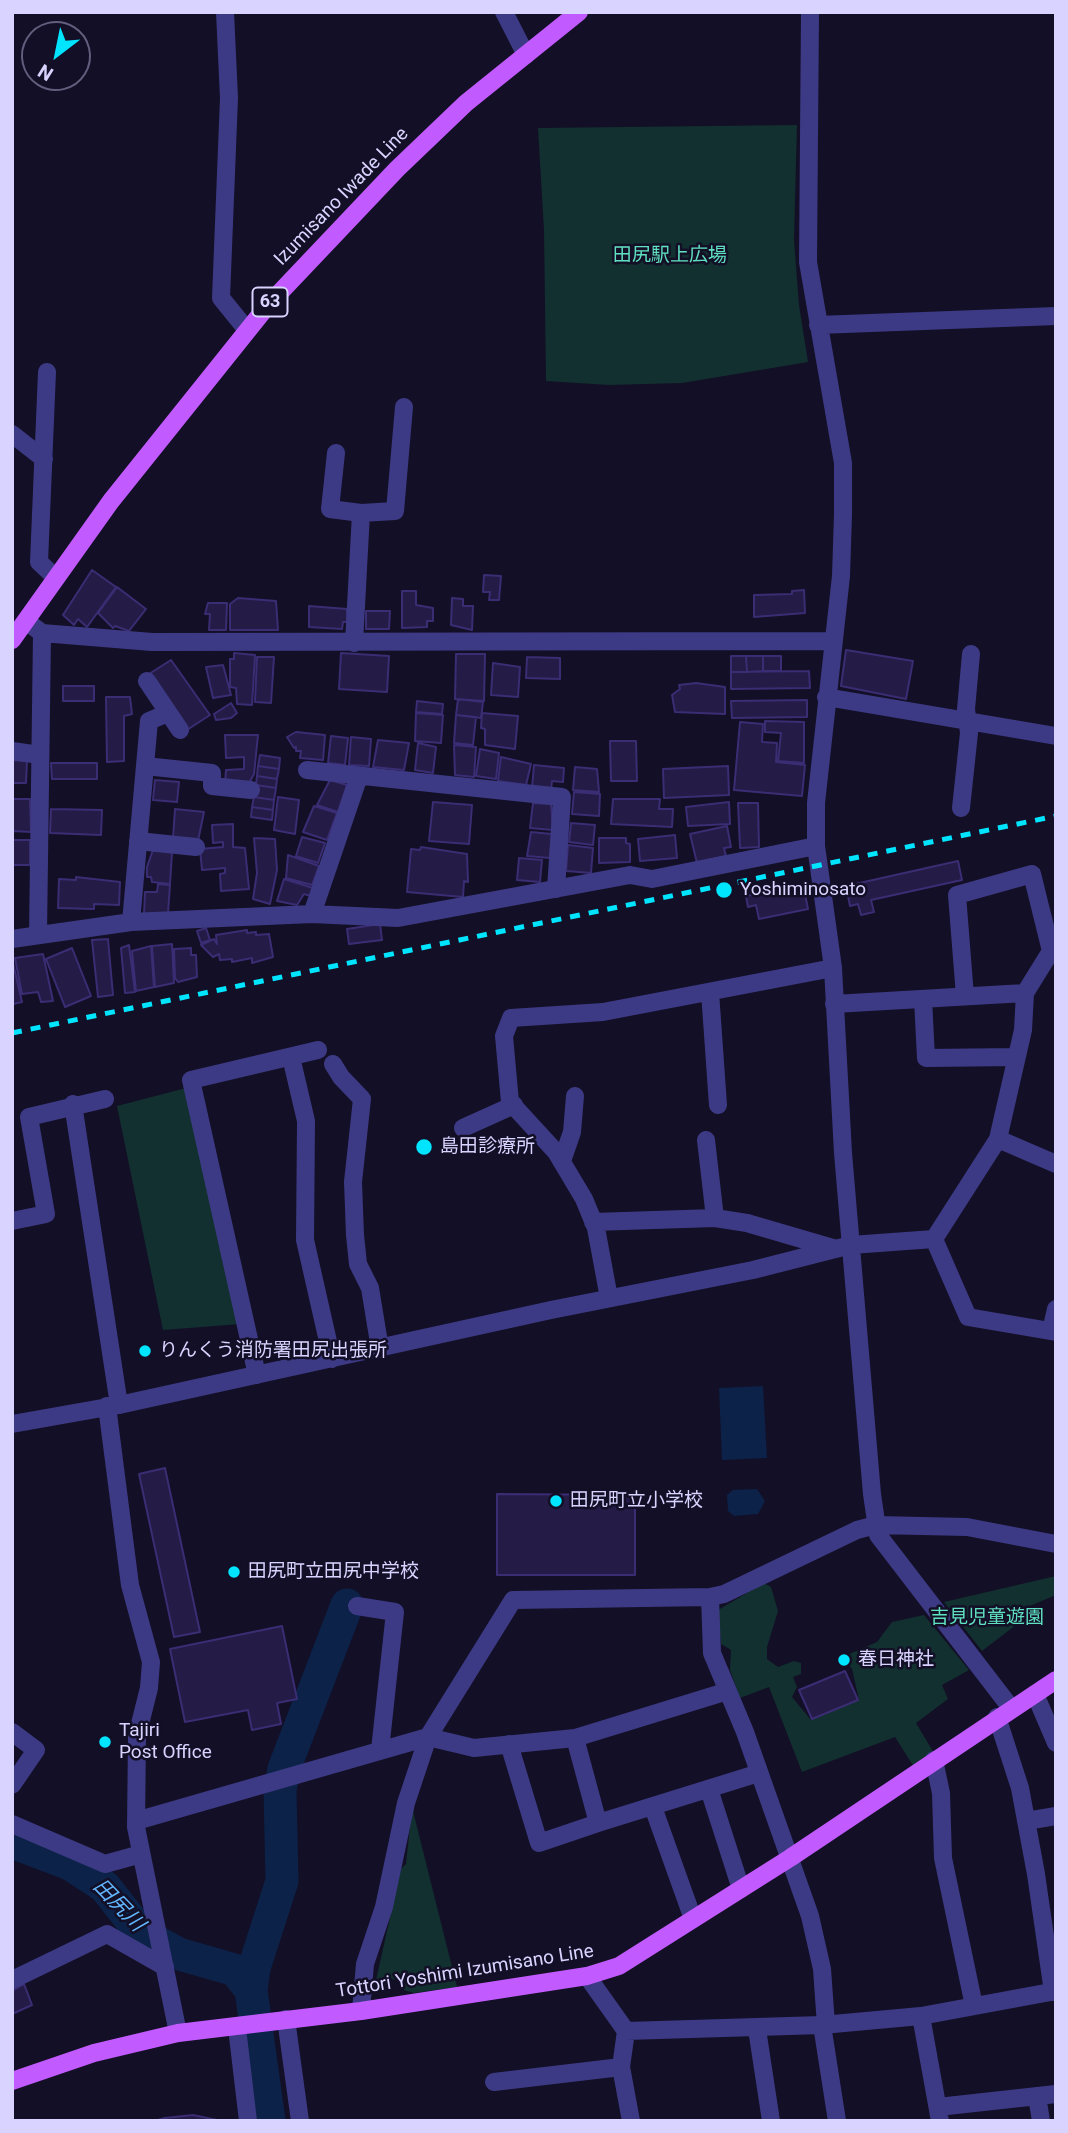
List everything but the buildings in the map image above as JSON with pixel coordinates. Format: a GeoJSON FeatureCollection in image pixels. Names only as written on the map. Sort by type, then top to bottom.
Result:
{"type":"FeatureCollection","features":[{"type":"Feature","properties":{"kind":"main road","name":"Izumisano Iwade Line"},"geometry":{"type":"LineString","coordinates":[[12,640],[111,501],[268,304],[397,169],[466,103],[579,12]]}},
{"type":"Feature","properties":{"kind":"main road","name":"Tottori Yoshimi Izumisano Line"},"geometry":{"type":"LineString","coordinates":[[12,2081],[94,2053],[178,2033],[361,2011],[587,1976],[619,1966],[790,1858],[1056,1680]]}},
{"type":"Feature","properties":{"kind":"street"},"geometry":{"type":"LineString","coordinates":[[225,12],[229,98],[221,298],[247,330]]}},
{"type":"Feature","properties":{"kind":"street"},"geometry":{"type":"LineString","coordinates":[[504,12],[526,55]]}},
{"type":"Feature","properties":{"kind":"street"},"geometry":{"type":"LineString","coordinates":[[626,2031],[824,2025],[921,2015],[1054,1991],[1026,1821],[1004,1713],[878,1535],[876,1525],[843,1247],[833,968],[816,846],[816,803],[841,576],[843,463],[808,262],[810,12]]}},
{"type":"Feature","properties":{"kind":"street"},"geometry":{"type":"LineString","coordinates":[[818,325],[1056,316]]}},
{"type":"Feature","properties":{"kind":"street"},"geometry":{"type":"LineString","coordinates":[[47,372],[39,562],[57,578]]}},
{"type":"Feature","properties":{"kind":"street"},"geometry":{"type":"LineString","coordinates":[[336,453],[330,509],[361,513],[395,511],[404,407]]}},
{"type":"Feature","properties":{"kind":"street"},"geometry":{"type":"LineString","coordinates":[[12,434],[44,459]]}},
{"type":"Feature","properties":{"kind":"street"},"geometry":{"type":"LineString","coordinates":[[355,643],[361,513]]}},
{"type":"Feature","properties":{"kind":"street"},"geometry":{"type":"LineString","coordinates":[[26,621],[42,633],[152,642],[832,641]]}},
{"type":"Feature","properties":{"kind":"street"},"geometry":{"type":"LineString","coordinates":[[38,935],[42,633]]}},
{"type":"Feature","properties":{"kind":"street"},"geometry":{"type":"LineString","coordinates":[[961,808],[969,733],[967,719],[971,654]]}},
{"type":"Feature","properties":{"kind":"street"},"geometry":{"type":"LineString","coordinates":[[147,681],[180,730]]}},
{"type":"Feature","properties":{"kind":"street"},"geometry":{"type":"LineString","coordinates":[[826,697],[1056,736]]}},
{"type":"Feature","properties":{"kind":"street"},"geometry":{"type":"LineString","coordinates":[[131,922],[149,721],[168,713]]}},
{"type":"Feature","properties":{"kind":"street"},"geometry":{"type":"LineString","coordinates":[[12,751],[40,755]]}},
{"type":"Feature","properties":{"kind":"street"},"geometry":{"type":"LineString","coordinates":[[145,766],[212,773],[212,786],[251,790]]}},
{"type":"Feature","properties":{"kind":"street"},"geometry":{"type":"LineString","coordinates":[[307,770],[562,797],[556,889]]}},
{"type":"Feature","properties":{"kind":"street"},"geometry":{"type":"LineString","coordinates":[[312,914],[359,776]]}},
{"type":"Feature","properties":{"kind":"street"},"geometry":{"type":"LineString","coordinates":[[138,841],[195,847]]}},
{"type":"Feature","properties":{"kind":"street"},"geometry":{"type":"LineString","coordinates":[[12,939],[131,922],[312,914],[398,918],[630,875],[652,879],[816,846]]}},
{"type":"Feature","properties":{"kind":"street"},"geometry":{"type":"LineString","coordinates":[[934,1239],[998,1139],[1023,1030],[1025,993],[1054,947],[1032,874],[957,895],[965,996]]}},
{"type":"Feature","properties":{"kind":"street"},"geometry":{"type":"LineString","coordinates":[[609,1298],[593,1222],[562,1161],[510,1102],[504,1036],[511,1018],[603,1012],[833,968]]}},
{"type":"Feature","properties":{"kind":"street"},"geometry":{"type":"LineString","coordinates":[[710,992],[718,1105]]}},
{"type":"Feature","properties":{"kind":"street"},"geometry":{"type":"LineString","coordinates":[[834,1004],[1025,993]]}},
{"type":"Feature","properties":{"kind":"street"},"geometry":{"type":"LineString","coordinates":[[923,999],[926,1058],[1017,1056]]}},
{"type":"Feature","properties":{"kind":"street"},"geometry":{"type":"LineString","coordinates":[[257,1375],[191,1080],[318,1051]]}},
{"type":"Feature","properties":{"kind":"street"},"geometry":{"type":"LineString","coordinates":[[291,1057],[306,1121],[305,1240],[332,1359]]}},
{"type":"Feature","properties":{"kind":"street"},"geometry":{"type":"LineString","coordinates":[[333,1065],[362,1099],[353,1182],[355,1235],[358,1264],[370,1288],[380,1349]]}},
{"type":"Feature","properties":{"kind":"street"},"geometry":{"type":"LineString","coordinates":[[562,1161],[572,1132],[575,1096]]}},
{"type":"Feature","properties":{"kind":"street"},"geometry":{"type":"LineString","coordinates":[[12,1221],[46,1214],[20,1119],[73,1104],[105,1099]]}},
{"type":"Feature","properties":{"kind":"street"},"geometry":{"type":"LineString","coordinates":[[73,1104],[113,1405],[130,1585],[150,1662],[149,1688],[137,1736],[136,1821],[178,2033]]}},
{"type":"Feature","properties":{"kind":"street"},"geometry":{"type":"LineString","coordinates":[[463,1128],[514,1105]]}},
{"type":"Feature","properties":{"kind":"street"},"geometry":{"type":"LineString","coordinates":[[998,1139],[1056,1164]]}},
{"type":"Feature","properties":{"kind":"street"},"geometry":{"type":"LineString","coordinates":[[706,1140],[715,1218]]}},
{"type":"Feature","properties":{"kind":"street"},"geometry":{"type":"LineString","coordinates":[[593,1222],[715,1218],[747,1223],[843,1247]]}},
{"type":"Feature","properties":{"kind":"street"},"geometry":{"type":"LineString","coordinates":[[12,1424],[380,1349],[753,1269],[843,1247],[934,1239]]}},
{"type":"Feature","properties":{"kind":"street"},"geometry":{"type":"LineString","coordinates":[[934,1239],[968,1317],[1053,1332],[1056,1309]]}},
{"type":"Feature","properties":{"kind":"street"},"geometry":{"type":"LineString","coordinates":[[361,2011],[365,1964],[384,1907],[406,1803],[428,1737],[513,1600],[710,1597],[724,1594],[858,1530],[876,1525],[967,1527],[1056,1544]]}},
{"type":"Feature","properties":{"kind":"street"},"geometry":{"type":"LineString","coordinates":[[710,1597],[712,1653],[759,1773],[810,1916],[822,1969],[824,2025],[837,2121]]}},
{"type":"Feature","properties":{"kind":"street"},"geometry":{"type":"LineString","coordinates":[[357,1606],[395,1612],[380,1750]]}},
{"type":"Feature","properties":{"kind":"street"},"geometry":{"type":"LineString","coordinates":[[136,1821],[428,1737],[474,1748],[575,1738],[728,1690]]}},
{"type":"Feature","properties":{"kind":"street"},"geometry":{"type":"LineString","coordinates":[[1035,1694],[1056,1743]]}},
{"type":"Feature","properties":{"kind":"street"},"geometry":{"type":"LineString","coordinates":[[12,1732],[36,1749],[12,1786]]}},
{"type":"Feature","properties":{"kind":"street"},"geometry":{"type":"LineString","coordinates":[[575,1738],[598,1823]]}},
{"type":"Feature","properties":{"kind":"street"},"geometry":{"type":"LineString","coordinates":[[509,1744],[539,1843],[759,1773]]}},
{"type":"Feature","properties":{"kind":"street"},"geometry":{"type":"LineString","coordinates":[[934,1760],[941,1793],[943,1858],[974,2006]]}},
{"type":"Feature","properties":{"kind":"street"},"geometry":{"type":"LineString","coordinates":[[709,1789],[741,1889]]}},
{"type":"Feature","properties":{"kind":"street"},"geometry":{"type":"LineString","coordinates":[[653,1807],[693,1920]]}},
{"type":"Feature","properties":{"kind":"street"},"geometry":{"type":"LineString","coordinates":[[1026,1821],[1056,1816]]}},
{"type":"Feature","properties":{"kind":"street"},"geometry":{"type":"LineString","coordinates":[[12,1824],[105,1864],[141,1854]]}},
{"type":"Feature","properties":{"kind":"street"},"geometry":{"type":"LineString","coordinates":[[12,1980],[107,1934],[165,1968]]}},
{"type":"Feature","properties":{"kind":"street"},"geometry":{"type":"LineString","coordinates":[[587,1976],[626,2031],[621,2067],[631,2121]]}},
{"type":"Feature","properties":{"kind":"street"},"geometry":{"type":"LineString","coordinates":[[921,2015],[939,2114],[1056,2094]]}},
{"type":"Feature","properties":{"kind":"street"},"geometry":{"type":"LineString","coordinates":[[278,2021],[300,2121]]}},
{"type":"Feature","properties":{"kind":"street"},"geometry":{"type":"LineString","coordinates":[[240,2027],[248,2121]]}},
{"type":"Feature","properties":{"kind":"street"},"geometry":{"type":"LineString","coordinates":[[757,2029],[771,2121]]}},
{"type":"Feature","properties":{"kind":"street"},"geometry":{"type":"LineString","coordinates":[[494,2082],[621,2067]]}},
{"type":"Feature","properties":{"kind":"street"},"geometry":{"type":"LineString","coordinates":[[1037,2096],[1041,2121]]}},
{"type":"Feature","properties":{"kind":"green space","name":"田尻駅上広場"},"geometry":{"type":"Polygon","coordinates":[[[797,125],[794,240],[799,305],[808,362],[682,383],[609,385],[546,381],[544,230],[538,128],[797,125]]]}},
{"type":"Feature","properties":{"kind":"green space"},"geometry":{"type":"Polygon","coordinates":[[[190,1087],[241,1324],[163,1330],[117,1106],[190,1087]]]}},
{"type":"Feature","properties":{"kind":"green space","name":"吉見児童遊園"},"geometry":{"type":"Polygon","coordinates":[[[1056,1576],[1056,1595],[1011,1614],[1016,1625],[982,1651],[944,1602],[1056,1576]]]}},
{"type":"Feature","properties":{"kind":"green space"},"geometry":{"type":"Polygon","coordinates":[[[764,1583],[771,1587],[778,1611],[767,1647],[767,1659],[778,1667],[794,1661],[801,1663],[801,1674],[793,1677],[797,1687],[792,1697],[811,1720],[859,1700],[852,1669],[846,1661],[847,1655],[877,1642],[892,1622],[924,1615],[969,1670],[942,1685],[948,1699],[916,1723],[934,1753],[914,1767],[895,1737],[802,1772],[769,1687],[740,1698],[730,1670],[731,1650],[721,1644],[718,1610],[764,1583]]]}},
{"type":"Feature","properties":{"kind":"green space"},"geometry":{"type":"Polygon","coordinates":[[[412,1807],[457,1987],[414,1993],[404,1990],[405,1981],[385,1978],[384,1984],[376,1980],[401,1869],[406,1864],[412,1807]]]}},
{"type":"Feature","properties":{"kind":"water"},"geometry":{"type":"Polygon","coordinates":[[[763,1386],[767,1458],[722,1460],[719,1388],[763,1386]]]}},
{"type":"Feature","properties":{"kind":"water"},"geometry":{"type":"Polygon","coordinates":[[[757,1489],[765,1501],[758,1514],[734,1516],[728,1511],[727,1495],[733,1490],[757,1489]]]}},
{"type":"Feature","properties":{"kind":"waterway"},"geometry":{"type":"LineString","coordinates":[[251,1990],[254,1968],[282,1881],[280,1790],[284,1769],[347,1605]]}},
{"type":"Feature","properties":{"kind":"waterway","name":"田尻川"},"geometry":{"type":"LineString","coordinates":[[12,1842],[70,1864],[105,1887],[142,1934],[179,1954],[235,1970],[251,1990],[269,2121]]}},
{"type":"Feature","properties":{"kind":"railway"},"geometry":{"type":"LineString","coordinates":[[12,1033],[1056,816]]}},
{"type":"Feature","properties":{"kind":"place","name":"Yoshiminosato"},"geometry":{"type":"Point","coordinates":[724,890]}},
{"type":"Feature","properties":{"kind":"place","name":"島田診療所"},"geometry":{"type":"Point","coordinates":[424,1147]}},
{"type":"Feature","properties":{"kind":"place","name":"りんくう消防署田尻出張所"},"geometry":{"type":"Point","coordinates":[145,1351]}},
{"type":"Feature","properties":{"kind":"place","name":"田尻町立小学校"},"geometry":{"type":"Point","coordinates":[556,1501]}},
{"type":"Feature","properties":{"kind":"place","name":"田尻町立田尻中学校"},"geometry":{"type":"Point","coordinates":[234,1572]}},
{"type":"Feature","properties":{"kind":"place","name":"春日神社"},"geometry":{"type":"Point","coordinates":[844,1660]}},
{"type":"Feature","properties":{"kind":"place","name":"Tajiri Post Office"},"geometry":{"type":"Point","coordinates":[105,1742]}}]}
